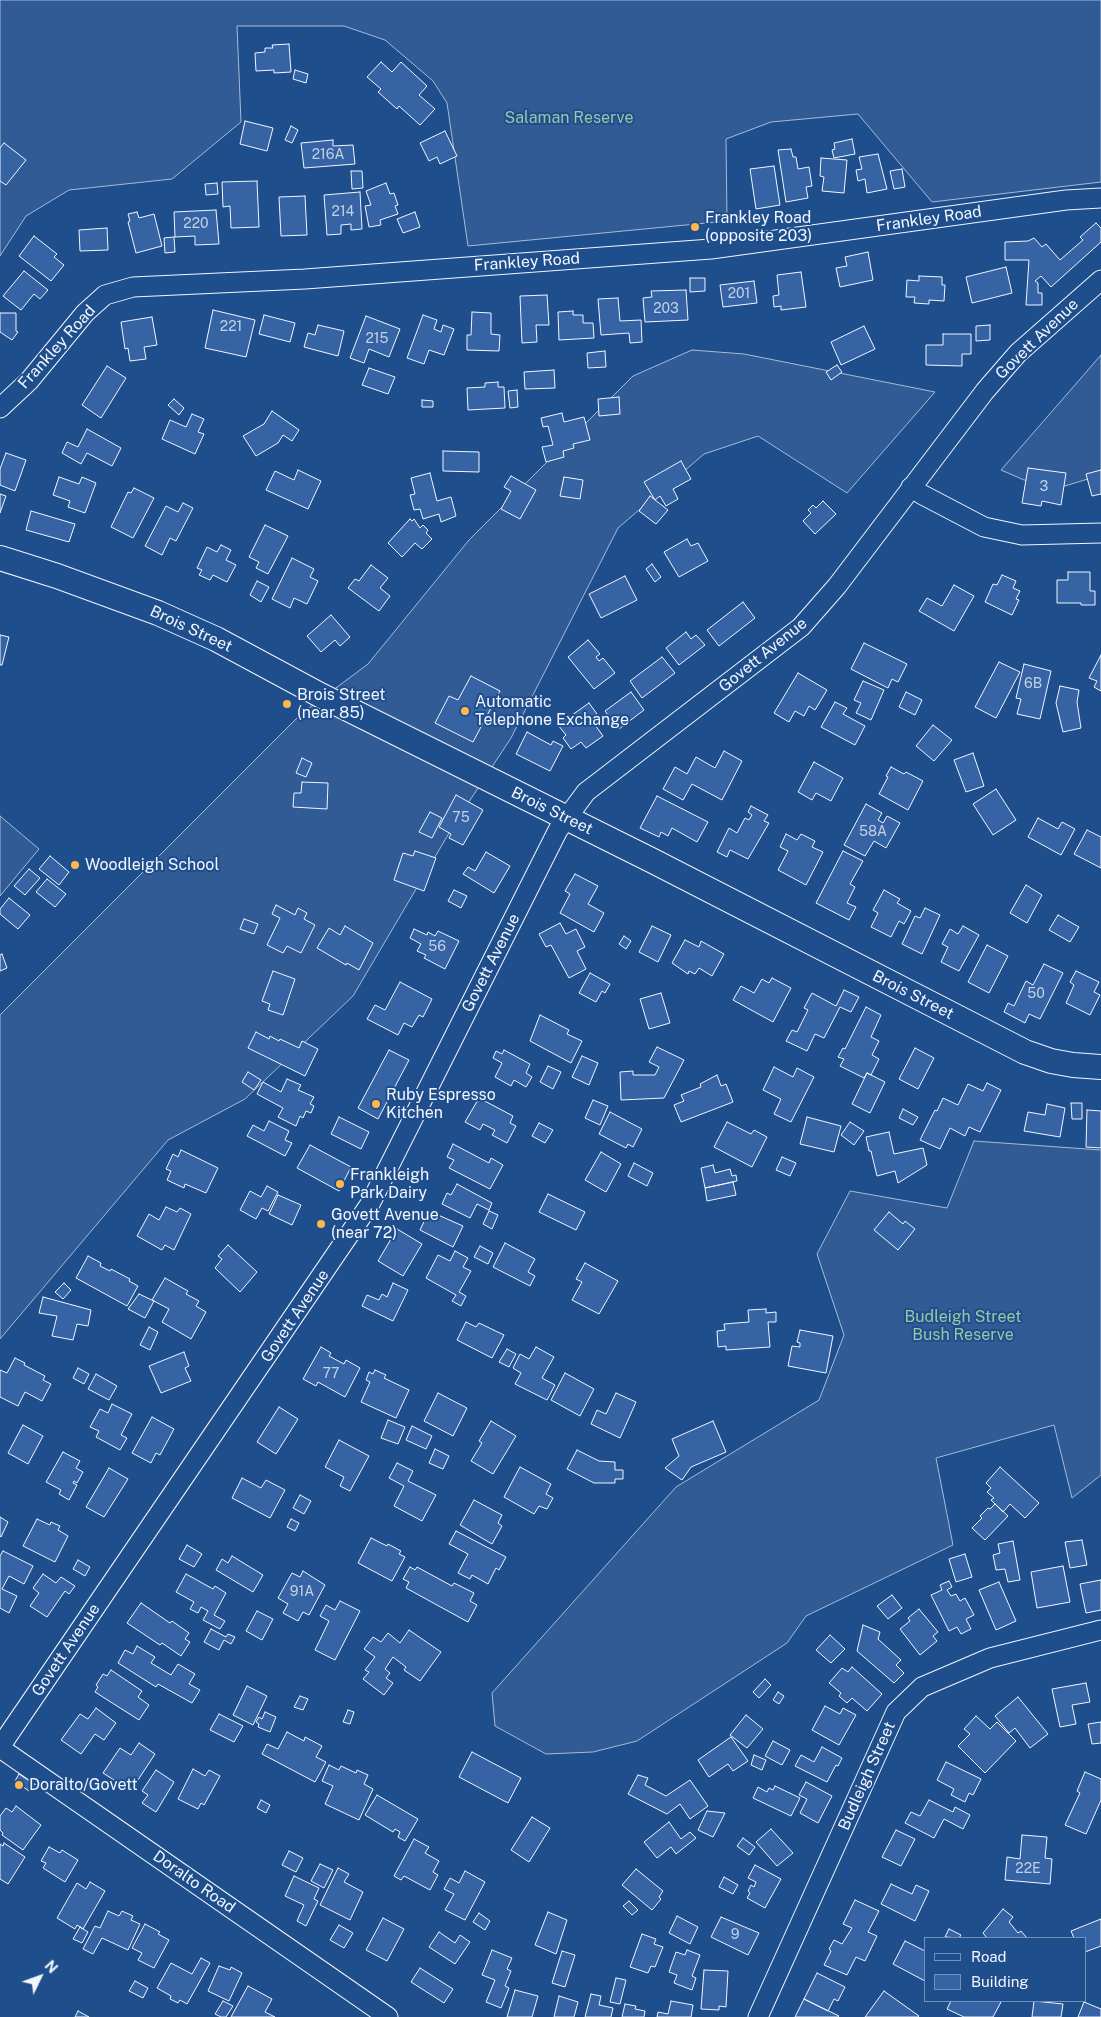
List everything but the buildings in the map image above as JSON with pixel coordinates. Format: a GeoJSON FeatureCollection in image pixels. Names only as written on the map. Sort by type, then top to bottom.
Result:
{"type":"FeatureCollection","features":[{"type":"Feature","properties":{"kind":"main road","name":"Brois Street"},"geometry":{"type":"LineString","coordinates":[[0,558],[158,612],[216,639],[320,695],[790,931],[1025,1052],[1065,1064],[1101,1067]]}},
{"type":"Feature","properties":{"kind":"street","name":"Frankley Road"},"geometry":{"type":"LineString","coordinates":[[0,408],[28,381],[85,313],[106,295],[133,287],[315,278],[711,249],[1066,200],[1101,198]]}},
{"type":"Feature","properties":{"kind":"street","name":"Govett Avenue"},"geometry":{"type":"LineString","coordinates":[[0,1747],[370,1204],[558,830],[586,792],[608,773],[801,627],[837,586],[985,391],[1018,353],[1101,280]]}},
{"type":"Feature","properties":{"kind":"street"},"geometry":{"type":"LineString","coordinates":[[911,487],[984,527],[1022,536],[1101,533]]}},
{"type":"Feature","properties":{"kind":"street","name":"Budleigh Street"},"geometry":{"type":"LineString","coordinates":[[758,2017],[896,1712],[922,1687],[974,1664],[990,1658],[1101,1630]]}},
{"type":"Feature","properties":{"kind":"street","name":"Doralto Road"},"geometry":{"type":"LineString","coordinates":[[0,1747],[388,2017]]}},
{"type":"Feature","properties":{"kind":"shaded area","name":"Salaman Reserve"},"geometry":{"type":"Polygon","coordinates":[[[0,0],[1101,0],[1101,182],[932,202],[858,114],[771,122],[726,139],[727,221],[468,246],[447,103],[433,81],[385,40],[344,26],[237,26],[241,122],[172,179],[69,190],[26,216],[0,256],[0,0]]]}},
{"type":"Feature","properties":{"kind":"shaded area"},"geometry":{"type":"Polygon","coordinates":[[[692,350],[744,354],[935,392],[847,493],[758,436],[704,454],[618,528],[511,738],[455,823],[353,996],[245,1099],[168,1140],[0,1339],[0,1015],[301,714],[368,664],[469,540],[633,376],[692,350]]]}},
{"type":"Feature","properties":{"kind":"shaded area"},"geometry":{"type":"Polygon","coordinates":[[[1101,355],[1101,475],[1065,486],[1024,480],[1001,470],[1101,355]]]}},
{"type":"Feature","properties":{"kind":"shaded area"},"geometry":{"type":"Polygon","coordinates":[[[0,816],[39,849],[0,896],[0,816]]]}},
{"type":"Feature","properties":{"kind":"shaded area","name":"Budleigh Street Bush Reserve"},"geometry":{"type":"Polygon","coordinates":[[[974,1141],[1101,1150],[1101,1475],[1072,1498],[1054,1425],[936,1458],[953,1545],[806,1616],[787,1643],[637,1741],[593,1752],[546,1754],[495,1726],[492,1693],[676,1487],[819,1400],[844,1335],[817,1254],[850,1191],[947,1208],[974,1141]]]}},
{"type":"Feature","properties":{"kind":"place","name":"Frankley Road (opposite 203)"},"geometry":{"type":"Point","coordinates":[695,227]}},
{"type":"Feature","properties":{"kind":"place","name":"Brois Street (near 85)"},"geometry":{"type":"Point","coordinates":[287,704]}},
{"type":"Feature","properties":{"kind":"place","name":"Automatic Telephone Exchange"},"geometry":{"type":"Point","coordinates":[465,711]}},
{"type":"Feature","properties":{"kind":"place","name":"Woodleigh School"},"geometry":{"type":"Point","coordinates":[75,865]}},
{"type":"Feature","properties":{"kind":"place","name":"Ruby Espresso Kitchen"},"geometry":{"type":"Point","coordinates":[376,1104]}},
{"type":"Feature","properties":{"kind":"place","name":"Frankleigh Park Dairy"},"geometry":{"type":"Point","coordinates":[340,1184]}},
{"type":"Feature","properties":{"kind":"place","name":"Govett Avenue (near 72)"},"geometry":{"type":"Point","coordinates":[321,1224]}},
{"type":"Feature","properties":{"kind":"place","name":"Doralto/Govett"},"geometry":{"type":"Point","coordinates":[19,1785]}}]}
